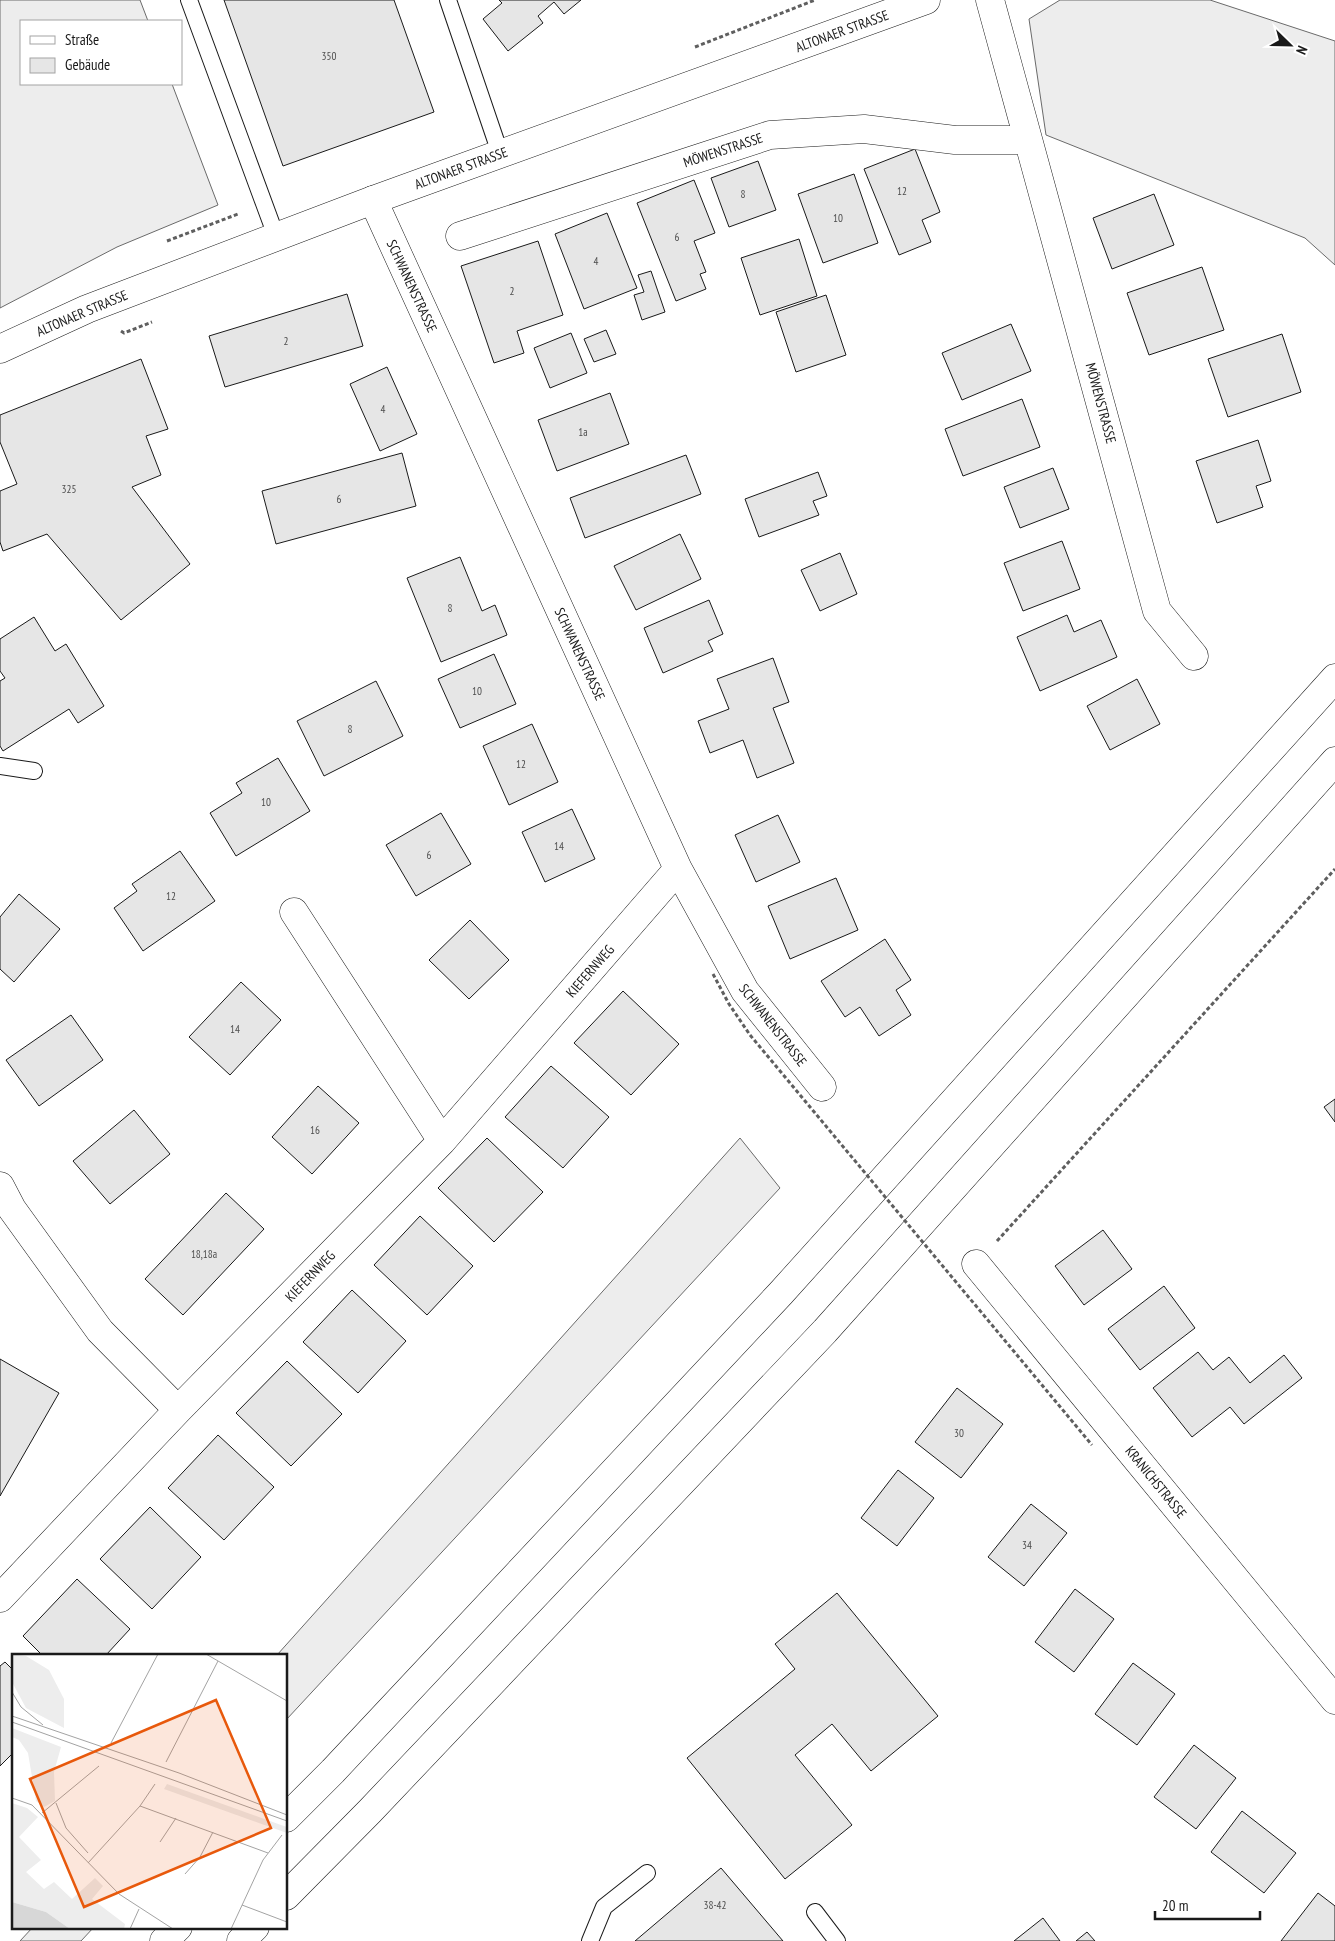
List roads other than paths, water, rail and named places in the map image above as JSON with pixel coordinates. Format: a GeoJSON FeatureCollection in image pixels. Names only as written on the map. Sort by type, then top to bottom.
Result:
{"type":"FeatureCollection","features":[{"type":"Feature","properties":{"kind":"main road","name":"ALTONAER STRASSE"},"geometry":{"type":"LineString","coordinates":[[0,349],[87,309],[276,236],[500,153],[926,0]]}},
{"type":"Feature","properties":{"kind":"main road","name":"MÖWENSTRASSE"},"geometry":{"type":"LineString","coordinates":[[990,0],[1157,611],[1194,656]]}},
{"type":"Feature","properties":{"kind":"main road","name":"MÖWENSTRASSE"},"geometry":{"type":"LineString","coordinates":[[460,236],[770,135],[864,129],[955,140],[1028,140]]}},
{"type":"Feature","properties":{"kind":"main road","name":"SCHWANENSTRASSE"},"geometry":{"type":"LineString","coordinates":[[373,200],[678,869],[745,991],[822,1087]]}},
{"type":"Feature","properties":{"kind":"main road"},"geometry":{"type":"LineString","coordinates":[[288,1816],[340,1764],[781,1293],[1335,678]]}},
{"type":"Feature","properties":{"kind":"main road"},"geometry":{"type":"LineString","coordinates":[[288,1894],[370,1811],[825,1331],[1335,761]]}},
{"type":"Feature","properties":{"kind":"main road","name":"KIEFERNWEG"},"geometry":{"type":"LineString","coordinates":[[0,1598],[178,1410],[442,1141],[678,869]]}},
{"type":"Feature","properties":{"kind":"main road"},"geometry":{"type":"LineString","coordinates":[[294,912],[442,1141]]}},
{"type":"Feature","properties":{"kind":"main road"},"geometry":{"type":"LineString","coordinates":[[0,1186],[12,1209],[100,1331],[178,1410]]}},
{"type":"Feature","properties":{"kind":"main road","name":"KRANICHSTRASSE"},"geometry":{"type":"LineString","coordinates":[[976,1264],[1335,1700]]}},
{"type":"Feature","properties":{"kind":"main road"},"geometry":{"type":"LineString","coordinates":[[164,1941],[177,1928]]}},
{"type":"Feature","properties":{"kind":"main road"},"geometry":{"type":"LineString","coordinates":[[241,1941],[254,1928]]}},
{"type":"Feature","properties":{"kind":"lane"},"geometry":{"type":"LineString","coordinates":[[189,0],[276,236]]}},
{"type":"Feature","properties":{"kind":"lane"},"geometry":{"type":"LineString","coordinates":[[448,0],[500,153]]}},
{"type":"Feature","properties":{"kind":"lane"},"geometry":{"type":"LineString","coordinates":[[0,766],[34,771]]}},
{"type":"Feature","properties":{"kind":"lane"},"geometry":{"type":"LineString","coordinates":[[590,1941],[604,1907],[647,1873]]}},
{"type":"Feature","properties":{"kind":"lane"},"geometry":{"type":"LineString","coordinates":[[815,1912],[837,1941]]}}]}
